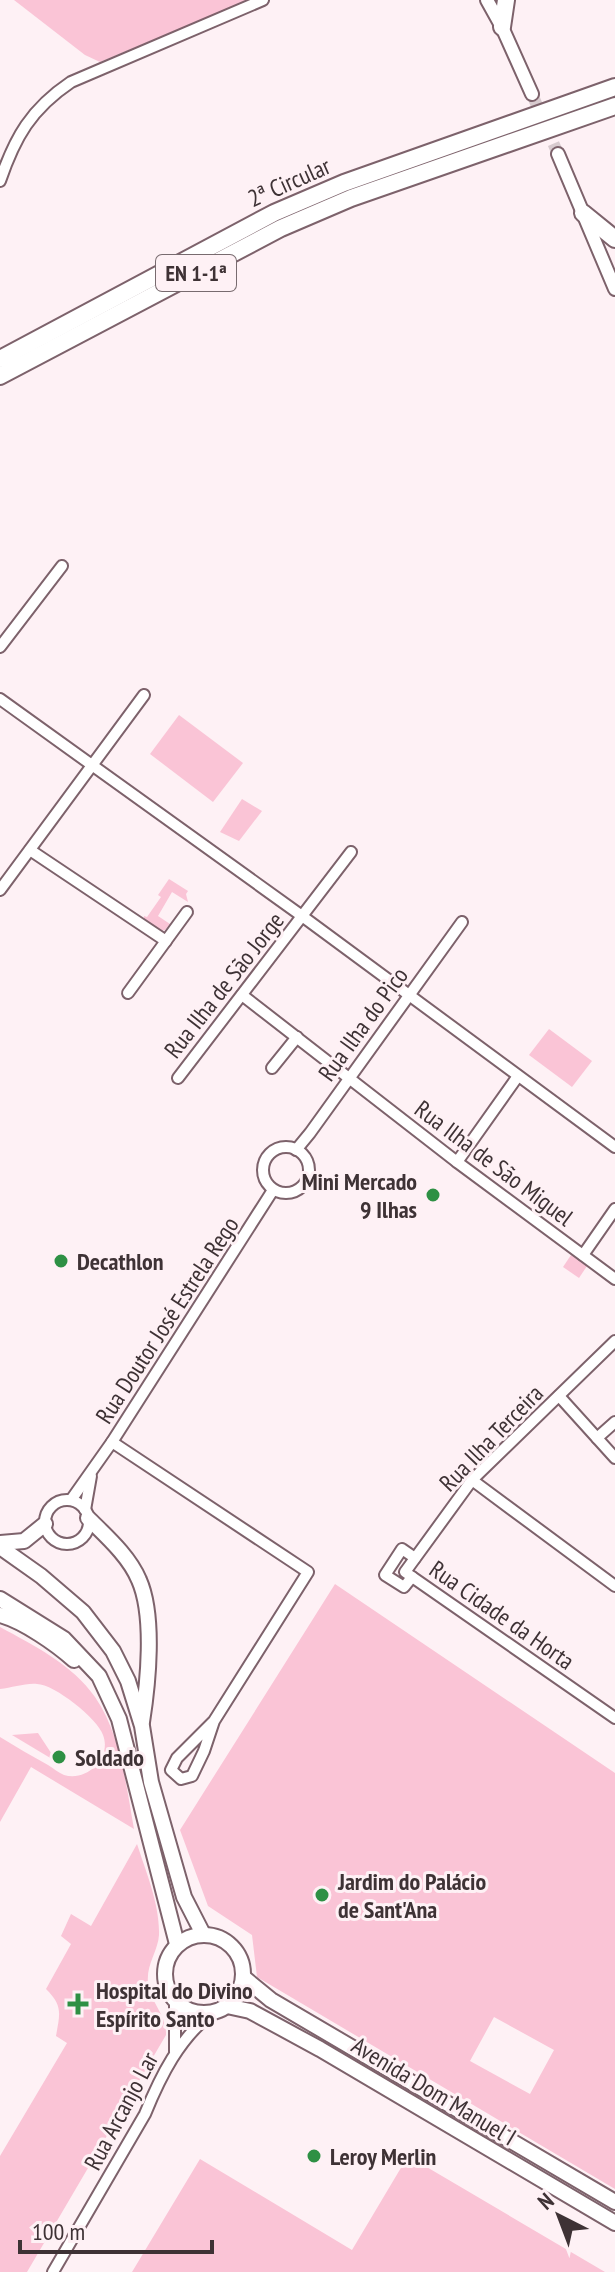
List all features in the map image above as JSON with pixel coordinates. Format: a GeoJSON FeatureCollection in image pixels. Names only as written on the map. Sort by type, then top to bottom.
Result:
{"type":"FeatureCollection","features":[{"type":"Feature","properties":{"kind":"highway"},"geometry":{"type":"LineString","coordinates":[[502,27],[506,0]]}},
{"type":"Feature","properties":{"kind":"highway"},"geometry":{"type":"LineString","coordinates":[[576,101],[615,80]]}},
{"type":"Feature","properties":{"kind":"highway","name":"2ª Circular"},"geometry":{"type":"LineString","coordinates":[[0,359],[274,213],[344,183],[615,87]]}},
{"type":"Feature","properties":{"kind":"highway","name":"2ª Circular"},"geometry":{"type":"LineString","coordinates":[[0,376],[281,228],[351,198],[615,106]]}},
{"type":"Feature","properties":{"kind":"highway"},"geometry":{"type":"LineString","coordinates":[[580,119],[615,113]]}},
{"type":"Feature","properties":{"kind":"highway"},"geometry":{"type":"LineString","coordinates":[[583,213],[615,239]]}},
{"type":"Feature","properties":{"kind":"main road"},"geometry":{"type":"LineString","coordinates":[[86,1514],[131,1565],[144,1594],[148,1628],[142,1726]]}},
{"type":"Feature","properties":{"kind":"main road"},"geometry":{"type":"LineString","coordinates":[[0,1545],[24,1541],[45,1524]]}},
{"type":"Feature","properties":{"kind":"main road"},"geometry":{"type":"LineString","coordinates":[[0,1545],[83,1612],[113,1651],[128,1681],[142,1726],[151,1782],[184,1897],[203,1934]]}},
{"type":"Feature","properties":{"kind":"main road"},"geometry":{"type":"LineString","coordinates":[[0,1599],[64,1639],[99,1676],[119,1719],[177,1944]]}},
{"type":"Feature","properties":{"kind":"main road"},"geometry":{"type":"LineString","coordinates":[[0,1615],[26,1627],[87,1671],[99,1676]]}},
{"type":"Feature","properties":{"kind":"main road"},"geometry":{"type":"LineString","coordinates":[[203,1934],[228,1942],[242,1964],[240,1988],[227,2006],[212,2013],[198,2013],[175,2002],[164,1979],[169,1954],[177,1944],[203,1934]]}},
{"type":"Feature","properties":{"kind":"main road","name":"Avenida Dom Manuel I"},"geometry":{"type":"LineString","coordinates":[[243,1977],[271,2000],[615,2202]]}},
{"type":"Feature","properties":{"kind":"main road","name":"Avenida Dom Manuel I"},"geometry":{"type":"LineString","coordinates":[[227,2006],[250,2011],[320,2049],[615,2223]]}},
{"type":"Feature","properties":{"kind":"street"},"geometry":{"type":"LineString","coordinates":[[0,181],[11,149],[24,127],[57,91],[71,82],[263,0]]}},
{"type":"Feature","properties":{"kind":"street"},"geometry":{"type":"LineString","coordinates":[[487,0],[532,94]]}},
{"type":"Feature","properties":{"kind":"street"},"geometry":{"type":"LineString","coordinates":[[558,154],[615,289]]}},
{"type":"Feature","properties":{"kind":"street"},"geometry":{"type":"LineString","coordinates":[[0,647],[62,566]]}},
{"type":"Feature","properties":{"kind":"street"},"geometry":{"type":"LineString","coordinates":[[0,890],[144,695]]}},
{"type":"Feature","properties":{"kind":"street"},"geometry":{"type":"LineString","coordinates":[[0,699],[302,916],[615,1147]]}},
{"type":"Feature","properties":{"kind":"street"},"geometry":{"type":"LineString","coordinates":[[30,850],[166,941]]}},
{"type":"Feature","properties":{"kind":"street","name":"Rua Ilha de São Jorge"},"geometry":{"type":"LineString","coordinates":[[178,1078],[351,852]]}},
{"type":"Feature","properties":{"kind":"street"},"geometry":{"type":"LineString","coordinates":[[128,993],[187,912]]}},
{"type":"Feature","properties":{"kind":"street","name":"Rua Ilha do Pico"},"geometry":{"type":"LineString","coordinates":[[296,1150],[462,922]]}},
{"type":"Feature","properties":{"kind":"street","name":"Rua Ilha de São Miguel"},"geometry":{"type":"LineString","coordinates":[[242,995],[457,1162],[615,1279]]}},
{"type":"Feature","properties":{"kind":"street"},"geometry":{"type":"LineString","coordinates":[[272,1068],[297,1037]]}},
{"type":"Feature","properties":{"kind":"street"},"geometry":{"type":"LineString","coordinates":[[457,1162],[518,1076]]}},
{"type":"Feature","properties":{"kind":"street"},"geometry":{"type":"LineString","coordinates":[[286,1147],[296,1150],[309,1167],[306,1181],[295,1191],[280,1193],[273,1190],[263,1171],[268,1156],[286,1147]]}},
{"type":"Feature","properties":{"kind":"street","name":"Rua Doutor José Estrela Rego"},"geometry":{"type":"LineString","coordinates":[[71,1500],[112,1442],[273,1190]]}},
{"type":"Feature","properties":{"kind":"street"},"geometry":{"type":"LineString","coordinates":[[583,1255],[615,1209]]}},
{"type":"Feature","properties":{"kind":"street","name":"Rua Ilha Terceira"},"geometry":{"type":"LineString","coordinates":[[409,1574],[415,1558],[472,1480],[615,1341]]}},
{"type":"Feature","properties":{"kind":"street"},"geometry":{"type":"LineString","coordinates":[[605,1350],[615,1361]]}},
{"type":"Feature","properties":{"kind":"street"},"geometry":{"type":"LineString","coordinates":[[559,1396],[615,1458]]}},
{"type":"Feature","properties":{"kind":"street"},"geometry":{"type":"LineString","coordinates":[[597,1438],[615,1422]]}},
{"type":"Feature","properties":{"kind":"street"},"geometry":{"type":"LineString","coordinates":[[112,1442],[308,1572],[214,1721],[177,1758],[171,1770],[181,1779],[192,1776],[214,1721]]}},
{"type":"Feature","properties":{"kind":"street","name":"Rua Doutor José Estrela Rego"},"geometry":{"type":"LineString","coordinates":[[86,1514],[93,1471]]}},
{"type":"Feature","properties":{"kind":"street"},"geometry":{"type":"LineString","coordinates":[[472,1480],[615,1586]]}},
{"type":"Feature","properties":{"kind":"street"},"geometry":{"type":"LineString","coordinates":[[63,1500],[79,1504],[86,1514],[88,1526],[85,1534],[70,1544],[52,1539],[47,1531],[45,1516],[49,1508],[63,1500]]}},
{"type":"Feature","properties":{"kind":"street"},"geometry":{"type":"LineString","coordinates":[[409,1574],[404,1587],[385,1575],[402,1549],[415,1558]]}},
{"type":"Feature","properties":{"kind":"street","name":"Rua Cidade da Horta"},"geometry":{"type":"LineString","coordinates":[[409,1574],[615,1718]]}},
{"type":"Feature","properties":{"kind":"street"},"geometry":{"type":"LineString","coordinates":[[175,2002],[175,2052]]}},
{"type":"Feature","properties":{"kind":"street"},"geometry":{"type":"LineString","coordinates":[[175,2052],[196,2025],[212,2013]]}},
{"type":"Feature","properties":{"kind":"street","name":"Rua Arcanjo Lar"},"geometry":{"type":"LineString","coordinates":[[53,2272],[145,2114],[175,2052]]}},
{"type":"Feature","properties":{"kind":"shaded area"},"geometry":{"type":"Polygon","coordinates":[[[14,0],[249,0],[100,62],[85,55],[14,0]]]}},
{"type":"Feature","properties":{"kind":"shaded area"},"geometry":{"type":"Polygon","coordinates":[[[179,715],[243,763],[213,802],[150,754],[179,715]]]}},
{"type":"Feature","properties":{"kind":"shaded area"},"geometry":{"type":"Polygon","coordinates":[[[242,799],[262,811],[239,841],[220,832],[242,799]]]}},
{"type":"Feature","properties":{"kind":"shaded area"},"geometry":{"type":"Polygon","coordinates":[[[169,879],[188,891],[188,902],[172,892],[158,916],[170,924],[165,930],[157,932],[144,923],[144,916],[147,917],[161,897],[158,895],[169,879]]]}},
{"type":"Feature","properties":{"kind":"shaded area"},"geometry":{"type":"Polygon","coordinates":[[[549,1029],[592,1061],[572,1087],[529,1055],[549,1029]]]}},
{"type":"Feature","properties":{"kind":"shaded area"},"geometry":{"type":"Polygon","coordinates":[[[571,1255],[587,1266],[579,1278],[563,1267],[571,1255]]]}},
{"type":"Feature","properties":{"kind":"shaded area","name":"Jardim do Palácio de Sant'Ana"},"geometry":{"type":"Polygon","coordinates":[[[335,1584],[615,1773],[615,2189],[257,1977],[252,1935],[208,1906],[180,1830],[335,1584]],[[494,2017],[470,2061],[530,2094],[554,2050],[494,2017]]]}},
{"type":"Feature","properties":{"kind":"shaded area"},"geometry":{"type":"Polygon","coordinates":[[[0,1627],[64,1666],[95,1697],[117,1744],[134,1829],[31,1767],[0,1822],[0,1737],[62,1774],[73,1776],[96,1766],[105,1744],[93,1720],[54,1690],[32,1684],[0,1689],[0,1627]]]}},
{"type":"Feature","properties":{"kind":"shaded area"},"geometry":{"type":"Polygon","coordinates":[[[38,1733],[57,1762],[12,1735],[38,1733]]]}},
{"type":"Feature","properties":{"kind":"shaded area"},"geometry":{"type":"Polygon","coordinates":[[[137,1844],[152,1889],[159,1924],[148,1983],[164,2021],[166,2035],[27,2272],[0,2272],[0,2156],[67,2043],[56,2036],[59,2010],[46,1989],[71,1944],[61,1936],[71,1914],[91,1926],[137,1844]]]}},
{"type":"Feature","properties":{"kind":"shaded area"},"geometry":{"type":"Polygon","coordinates":[[[408,2156],[605,2272],[132,2272],[200,2159],[352,2250],[408,2156]]]}},
{"type":"Feature","properties":{"kind":"tunnel"},"geometry":{"type":"LineString","coordinates":[[532,94],[558,154]]}},
{"type":"Feature","properties":{"kind":"place","name":"Mini Mercado 9 Ilhas"},"geometry":{"type":"Point","coordinates":[433,1195]}},
{"type":"Feature","properties":{"kind":"place","name":"Decathlon"},"geometry":{"type":"Point","coordinates":[61,1261]}},
{"type":"Feature","properties":{"kind":"place","name":"Soldado"},"geometry":{"type":"Point","coordinates":[59,1757]}},
{"type":"Feature","properties":{"kind":"place","name":"Jardim do Palácio de Sant'Ana"},"geometry":{"type":"Point","coordinates":[322,1895]}},
{"type":"Feature","properties":{"kind":"place","name":"Hospital do Divino Espírito Santo"},"geometry":{"type":"Point","coordinates":[78,2004]}},
{"type":"Feature","properties":{"kind":"place","name":"Leroy Merlin"},"geometry":{"type":"Point","coordinates":[314,2156]}}]}
